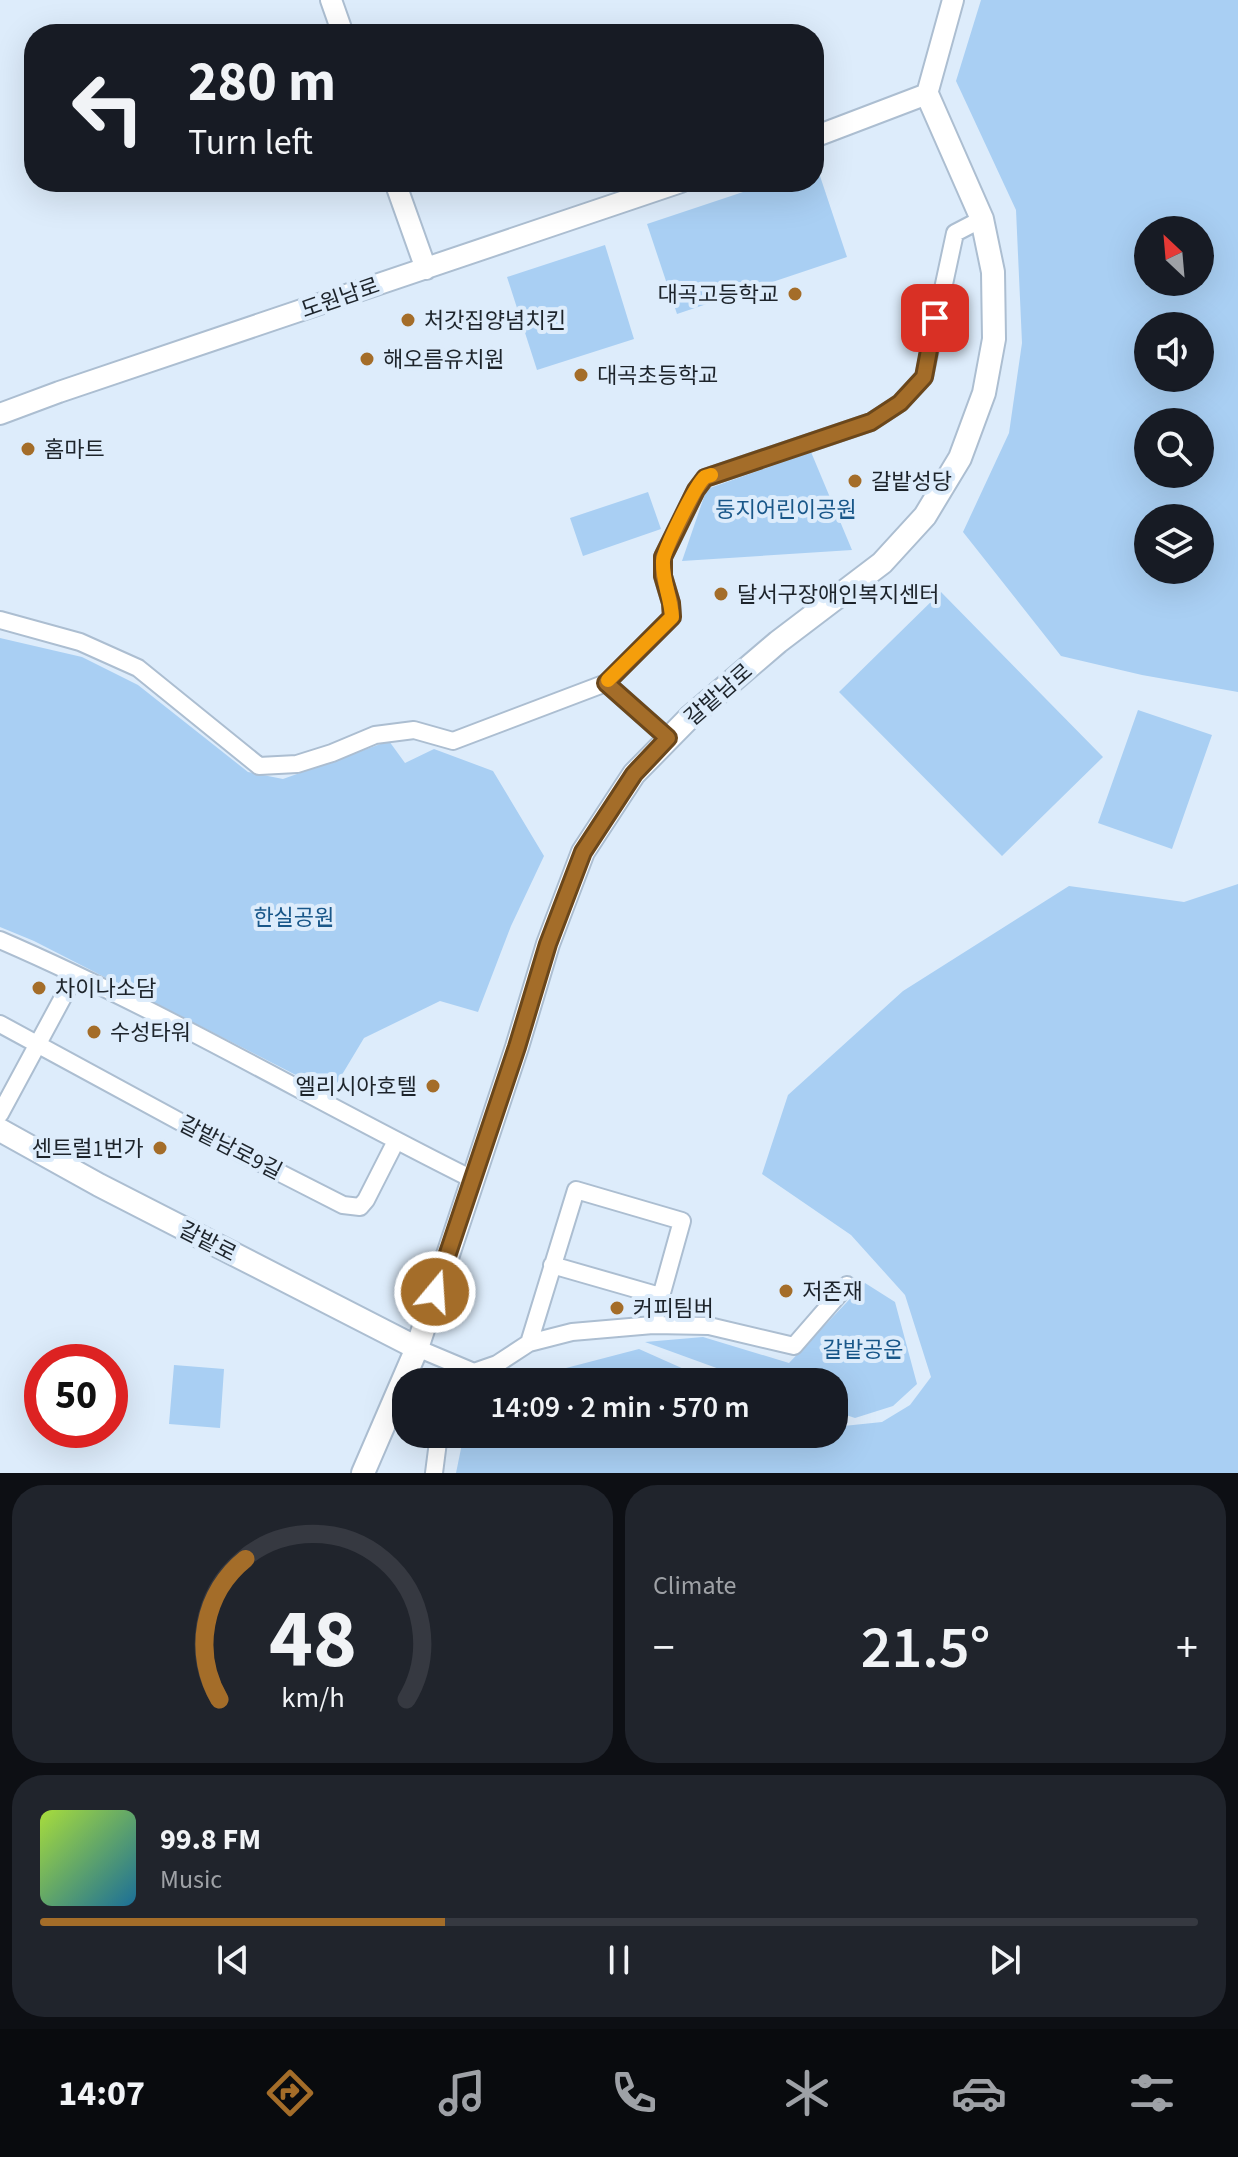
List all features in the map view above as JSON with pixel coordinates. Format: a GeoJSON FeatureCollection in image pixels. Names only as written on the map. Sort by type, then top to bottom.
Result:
{"type":"FeatureCollection","features":[{"type":"Feature","properties":{"kind":"main road","name":"갈밭남로"},"geometry":{"type":"LineString","coordinates":[[363,1473],[417,1348],[548,944],[583,852],[627,783],[668,738],[778,642],[882,563],[925,516],[960,458],[984,393],[994,339],[993,272],[982,219],[927,94]]}},
{"type":"Feature","properties":{"kind":"main road","name":"갈밭로"},"geometry":{"type":"LineString","coordinates":[[0,1130],[99,1185],[417,1348]]}},
{"type":"Feature","properties":{"kind":"street"},"geometry":{"type":"LineString","coordinates":[[331,0],[339,24]]}},
{"type":"Feature","properties":{"kind":"street"},"geometry":{"type":"LineString","coordinates":[[824,133],[927,94],[953,0]]}},
{"type":"Feature","properties":{"kind":"street"},"geometry":{"type":"LineString","coordinates":[[399,192],[426,269]]}},
{"type":"Feature","properties":{"kind":"street","name":"도원남로"},"geometry":{"type":"LineString","coordinates":[[0,414],[652,192]]}},
{"type":"Feature","properties":{"kind":"street"},"geometry":{"type":"LineString","coordinates":[[0,620],[80,642],[138,668],[259,766],[297,764],[375,735],[414,730],[453,741],[606,683],[672,617],[663,576],[663,557],[705,478],[871,422],[900,403],[924,377],[955,233],[982,219]]}},
{"type":"Feature","properties":{"kind":"street"},"geometry":{"type":"LineString","coordinates":[[606,683],[668,738]]}},
{"type":"Feature","properties":{"kind":"street"},"geometry":{"type":"LineString","coordinates":[[0,940],[229,1051],[472,1179]]}},
{"type":"Feature","properties":{"kind":"street"},"geometry":{"type":"LineString","coordinates":[[0,1114],[75,975]]}},
{"type":"Feature","properties":{"kind":"street"},"geometry":{"type":"LineString","coordinates":[[0,1024],[38,1043]]}},
{"type":"Feature","properties":{"kind":"street","name":"갈밭남로9길"},"geometry":{"type":"LineString","coordinates":[[38,1043],[186,1125],[343,1205],[360,1207],[366,1200],[396,1141]]}},
{"type":"Feature","properties":{"kind":"street"},"geometry":{"type":"LineString","coordinates":[[529,1343],[576,1190],[682,1221],[653,1325]]}},
{"type":"Feature","properties":{"kind":"street"},"geometry":{"type":"LineString","coordinates":[[552,1265],[660,1296]]}},
{"type":"Feature","properties":{"kind":"street"},"geometry":{"type":"LineString","coordinates":[[489,1368],[529,1343],[572,1332],[653,1325],[709,1326],[794,1346],[847,1285]]}},
{"type":"Feature","properties":{"kind":"street"},"geometry":{"type":"LineString","coordinates":[[417,1348],[454,1368]]}},
{"type":"Feature","properties":{"kind":"street"},"geometry":{"type":"LineString","coordinates":[[434,1473],[437,1448]]}},
{"type":"Feature","properties":{"kind":"green space"},"geometry":{"type":"Polygon","coordinates":[[[981,0],[1238,0],[1238,692],[1142,675],[1061,656],[963,532],[1009,433],[1022,343],[1016,210],[956,81],[981,0]]]}},
{"type":"Feature","properties":{"kind":"green space"},"geometry":{"type":"Polygon","coordinates":[[[824,188],[847,257],[677,314],[647,224],[743,192],[824,192],[824,188]]]}},
{"type":"Feature","properties":{"kind":"green space"},"geometry":{"type":"Polygon","coordinates":[[[605,245],[634,339],[537,370],[507,277],[605,245]]]}},
{"type":"Feature","properties":{"kind":"green space","name":"둥지어린이공원"},"geometry":{"type":"Polygon","coordinates":[[[811,452],[852,550],[682,561],[705,494],[710,488],[811,452]]]}},
{"type":"Feature","properties":{"kind":"green space"},"geometry":{"type":"Polygon","coordinates":[[[648,492],[661,529],[583,556],[570,518],[648,492]]]}},
{"type":"Feature","properties":{"kind":"green space"},"geometry":{"type":"Polygon","coordinates":[[[941,592],[1103,757],[1002,856],[839,692],[941,592]]]}},
{"type":"Feature","properties":{"kind":"green space","name":"한실공원"},"geometry":{"type":"Polygon","coordinates":[[[0,638],[82,657],[138,685],[248,772],[283,779],[389,741],[405,763],[434,749],[493,771],[544,856],[511,926],[478,1012],[440,1001],[364,1038],[331,1093],[34,941],[0,927],[0,638]]]}},
{"type":"Feature","properties":{"kind":"green space"},"geometry":{"type":"Polygon","coordinates":[[[1138,710],[1212,735],[1172,849],[1098,823],[1138,710]]]}},
{"type":"Feature","properties":{"kind":"green space"},"geometry":{"type":"Polygon","coordinates":[[[1238,884],[1238,1473],[456,1473],[461,1448],[848,1448],[848,1426],[882,1422],[910,1405],[931,1377],[905,1295],[851,1235],[762,1174],[788,1095],[903,991],[1069,886],[1184,902],[1238,884]]]}},
{"type":"Feature","properties":{"kind":"green space","name":"갈밭공운"},"geometry":{"type":"Polygon","coordinates":[[[865,1283],[895,1302],[917,1384],[893,1406],[855,1418],[848,1416],[848,1368],[716,1368],[645,1342],[703,1337],[789,1363],[865,1283]]]}},
{"type":"Feature","properties":{"kind":"green space"},"geometry":{"type":"Polygon","coordinates":[[[639,1349],[682,1368],[566,1368],[639,1349]]]}},
{"type":"Feature","properties":{"kind":"green space"},"geometry":{"type":"Polygon","coordinates":[[[174,1365],[224,1369],[220,1428],[169,1424],[174,1365]]]}},
{"type":"Feature","properties":{"kind":"slow traffic"},"geometry":{"type":"LineString","coordinates":[[608,680],[672,617],[663,576],[663,557],[696,490],[711,475]]}},
{"type":"Feature","properties":{"kind":"place","name":"대곡고등학교"},"geometry":{"type":"Point","coordinates":[795,294]}},
{"type":"Feature","properties":{"kind":"place","name":"처갓집양념치킨"},"geometry":{"type":"Point","coordinates":[408,320]}},
{"type":"Feature","properties":{"kind":"place","name":"해오름유치원"},"geometry":{"type":"Point","coordinates":[367,359]}},
{"type":"Feature","properties":{"kind":"place","name":"대곡초등학교"},"geometry":{"type":"Point","coordinates":[581,375]}},
{"type":"Feature","properties":{"kind":"place","name":"홈마트"},"geometry":{"type":"Point","coordinates":[28,449]}},
{"type":"Feature","properties":{"kind":"place","name":"갈밭성당"},"geometry":{"type":"Point","coordinates":[855,481]}},
{"type":"Feature","properties":{"kind":"place","name":"달서구장애인복지센터"},"geometry":{"type":"Point","coordinates":[721,594]}},
{"type":"Feature","properties":{"kind":"place","name":"차이나소담"},"geometry":{"type":"Point","coordinates":[39,988]}},
{"type":"Feature","properties":{"kind":"place","name":"수성타워"},"geometry":{"type":"Point","coordinates":[94,1032]}},
{"type":"Feature","properties":{"kind":"place","name":"엘리시아호텔"},"geometry":{"type":"Point","coordinates":[433,1086]}},
{"type":"Feature","properties":{"kind":"place","name":"센트럴1번가"},"geometry":{"type":"Point","coordinates":[160,1148]}},
{"type":"Feature","properties":{"kind":"place","name":"저존재"},"geometry":{"type":"Point","coordinates":[786,1291]}},
{"type":"Feature","properties":{"kind":"place","name":"커피팀버"},"geometry":{"type":"Point","coordinates":[617,1308]}},
{"type":"Feature","properties":{"kind":"route"},"geometry":{"type":"LineString","coordinates":[[435,1292],[548,944],[583,852],[634,774],[668,738],[606,683],[672,617],[663,576],[663,557],[671,538],[705,478],[871,422],[900,403],[924,377],[935,318]]}}]}
